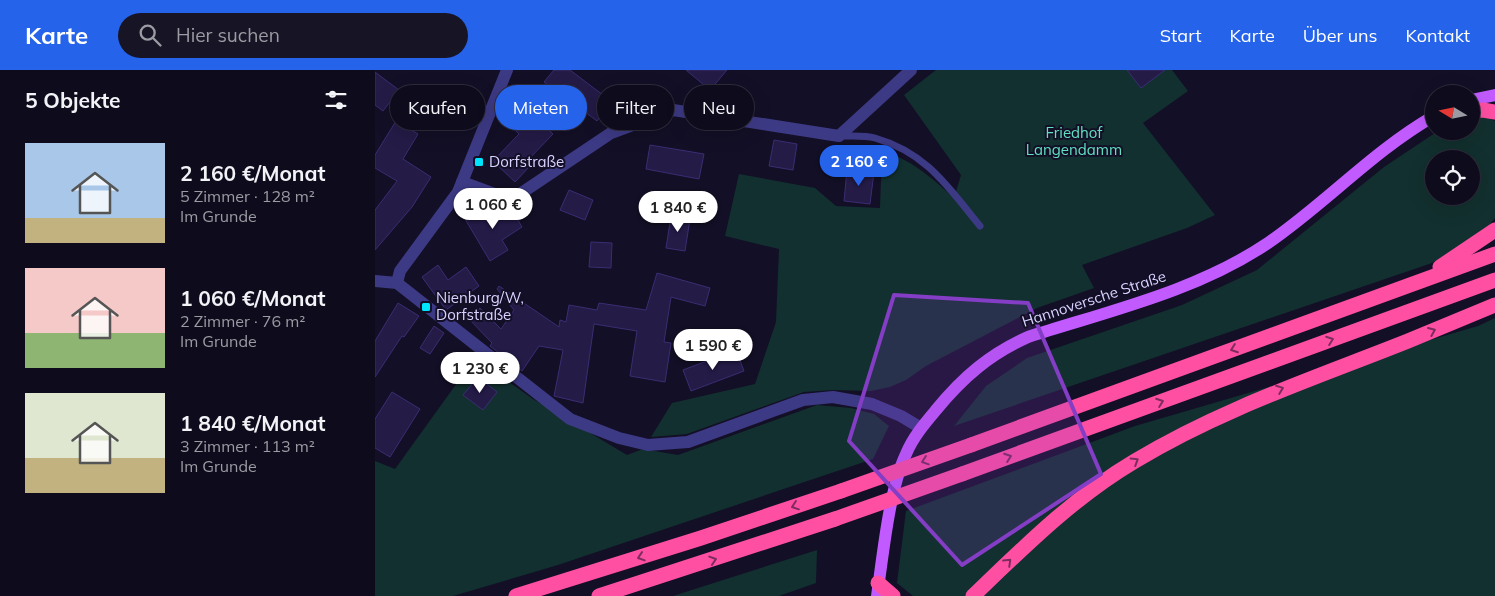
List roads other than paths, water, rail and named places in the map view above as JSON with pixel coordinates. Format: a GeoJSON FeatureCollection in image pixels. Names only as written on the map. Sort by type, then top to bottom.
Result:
{"type":"FeatureCollection","features":[{"type":"Feature","properties":{"kind":"highway"},"geometry":{"type":"LineString","coordinates":[[1480,111],[1495,112]]}},
{"type":"Feature","properties":{"kind":"highway"},"geometry":{"type":"LineString","coordinates":[[1411,285],[1472,248],[1495,230]]}},
{"type":"Feature","properties":{"kind":"highway"},"geometry":{"type":"LineString","coordinates":[[516,596],[701,538],[841,491],[1495,254]]}},
{"type":"Feature","properties":{"kind":"highway"},"geometry":{"type":"LineString","coordinates":[[599,596],[835,519],[1495,280]]}},
{"type":"Feature","properties":{"kind":"highway"},"geometry":{"type":"LineString","coordinates":[[973,596],[1039,532],[1086,494],[1134,461],[1190,430],[1275,391],[1408,341],[1495,305]]}},
{"type":"Feature","properties":{"kind":"highway"},"geometry":{"type":"LineString","coordinates":[[878,590],[893,596]]}},
{"type":"Feature","properties":{"kind":"main road"},"geometry":{"type":"LineString","coordinates":[[1480,98],[1495,95]]}},
{"type":"Feature","properties":{"kind":"main road","name":"Hannoversche Straße"},"geometry":{"type":"LineString","coordinates":[[878,590],[896,487],[905,454],[921,428],[959,382],[991,356],[1029,337],[1188,286],[1227,266],[1266,244],[1306,216],[1391,145],[1425,122]]}},
{"type":"Feature","properties":{"kind":"street"},"geometry":{"type":"LineString","coordinates":[[397,283],[400,270],[453,200],[507,70]]}},
{"type":"Feature","properties":{"kind":"street"},"geometry":{"type":"LineString","coordinates":[[462,182],[511,200],[611,133],[673,110],[839,136],[911,70]]}},
{"type":"Feature","properties":{"kind":"street"},"geometry":{"type":"LineString","coordinates":[[375,281],[397,283],[570,419],[619,438],[648,445],[688,442],[803,400],[833,397],[872,404],[901,416],[921,428]]}},
{"type":"Feature","properties":{"kind":"lane"},"geometry":{"type":"LineString","coordinates":[[839,136],[875,138],[913,156],[932,168],[980,226]]}},
{"type":"Feature","properties":{"kind":"place","name":"Dorfstraße"},"geometry":{"type":"Point","coordinates":[479,162]}},
{"type":"Feature","properties":{"kind":"place","name":"Nienburg/W, Dorfstraße"},"geometry":{"type":"Point","coordinates":[426,307]}},
{"type":"Feature","properties":{"kind":"park label","name":"Friedhof Langendamm"},"geometry":{"type":"Point","coordinates":[1074,142]}}]}
